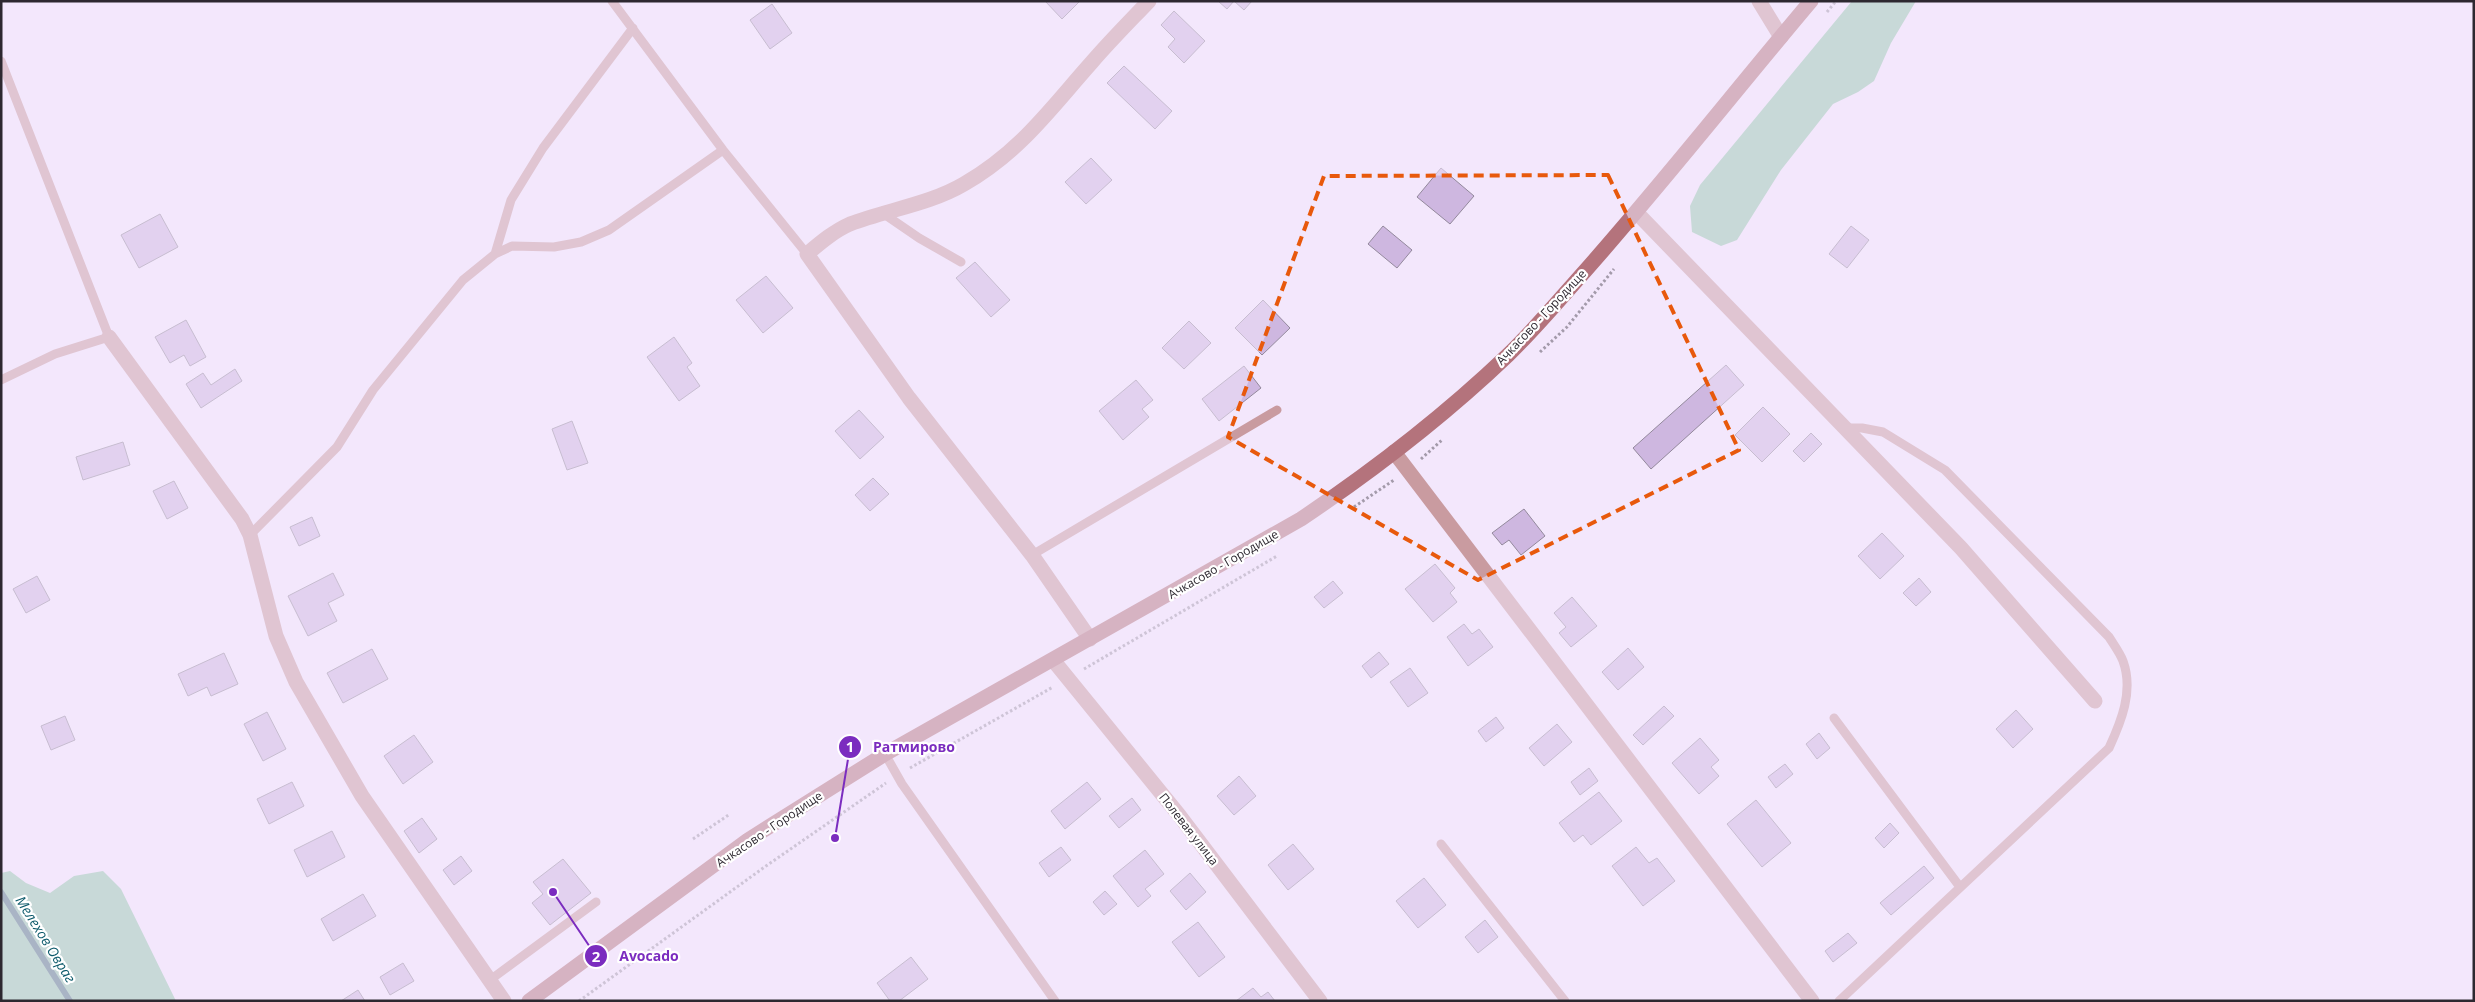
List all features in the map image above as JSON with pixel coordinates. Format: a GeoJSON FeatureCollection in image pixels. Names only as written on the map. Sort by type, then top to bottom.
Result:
{"type":"FeatureCollection","features":[{"type":"Feature","properties":{"kind":"street"},"geometry":{"type":"LineString","coordinates":[[1090,639],[1032,555],[909,398],[807,254],[825,238],[849,225],[962,185],[992,167],[1027,138],[1093,61],[1149,1]]}},
{"type":"Feature","properties":{"kind":"street"},"geometry":{"type":"LineString","coordinates":[[1758,1],[1781,37]]}},
{"type":"Feature","properties":{"kind":"street","name":"Ачкасово - Городище"},"geometry":{"type":"LineString","coordinates":[[529,1001],[748,840],[885,754],[1301,519],[1354,484],[1447,410],[1509,354],[1637,213],[1811,1]]}},
{"type":"Feature","properties":{"kind":"street"},"geometry":{"type":"LineString","coordinates":[[1637,213],[1961,548],[2095,701]]}},
{"type":"Feature","properties":{"kind":"street"},"geometry":{"type":"LineString","coordinates":[[109,337],[242,519],[250,536],[276,636],[296,682],[362,796],[504,1001]]}},
{"type":"Feature","properties":{"kind":"street"},"geometry":{"type":"LineString","coordinates":[[1394,452],[1812,1001]]}},
{"type":"Feature","properties":{"kind":"street","name":"Полевая улица"},"geometry":{"type":"LineString","coordinates":[[1053,660],[1179,815],[1320,1001]]}},
{"type":"Feature","properties":{"kind":"lane"},"geometry":{"type":"LineString","coordinates":[[612,1],[723,150],[807,254]]}},
{"type":"Feature","properties":{"kind":"lane"},"geometry":{"type":"LineString","coordinates":[[495,254],[511,200],[543,148],[633,28]]}},
{"type":"Feature","properties":{"kind":"lane"},"geometry":{"type":"LineString","coordinates":[[1,61],[109,337],[55,354],[1,380]]}},
{"type":"Feature","properties":{"kind":"lane"},"geometry":{"type":"LineString","coordinates":[[250,536],[337,447],[373,390],[463,280],[495,254],[512,246],[554,247],[581,242],[608,230],[723,150]]}},
{"type":"Feature","properties":{"kind":"lane"},"geometry":{"type":"LineString","coordinates":[[884,214],[919,238],[961,262]]}},
{"type":"Feature","properties":{"kind":"lane"},"geometry":{"type":"LineString","coordinates":[[1032,555],[1277,410]]}},
{"type":"Feature","properties":{"kind":"lane"},"geometry":{"type":"LineString","coordinates":[[1839,1001],[2109,748],[2123,718],[2126,685],[2123,662],[2109,637],[1945,470],[1883,432],[1862,428],[1845,428]]}},
{"type":"Feature","properties":{"kind":"lane"},"geometry":{"type":"LineString","coordinates":[[1834,718],[1960,887]]}},
{"type":"Feature","properties":{"kind":"lane"},"geometry":{"type":"LineString","coordinates":[[885,754],[896,775],[1054,1001]]}},
{"type":"Feature","properties":{"kind":"lane"},"geometry":{"type":"LineString","coordinates":[[1441,844],[1566,1001]]}},
{"type":"Feature","properties":{"kind":"lane"},"geometry":{"type":"LineString","coordinates":[[490,980],[596,902]]}},
{"type":"Feature","properties":{"kind":"path"},"geometry":{"type":"LineString","coordinates":[[578,1001],[896,775],[1069,678]]}},
{"type":"Feature","properties":{"kind":"path"},"geometry":{"type":"LineString","coordinates":[[693,839],[730,814]]}},
{"type":"Feature","properties":{"kind":"highlighted area"},"geometry":{"type":"Polygon","coordinates":[[[1608,175],[1739,450],[1478,580],[1228,437],[1324,176],[1608,175]]]}},
{"type":"Feature","properties":{"kind":"green space"},"geometry":{"type":"Polygon","coordinates":[[[1852,1],[1916,1],[1891,43],[1874,81],[1858,92],[1833,104],[1781,170],[1737,240],[1721,246],[1692,232],[1690,206],[1700,185],[1852,1]]]}},
{"type":"Feature","properties":{"kind":"green space"},"geometry":{"type":"Polygon","coordinates":[[[10,871],[26,883],[50,893],[74,876],[103,871],[121,889],[176,1001],[1,1001],[1,873],[10,871]]]}},
{"type":"Feature","properties":{"kind":"building"},"geometry":{"type":"Polygon","coordinates":[[[1045,1],[1080,1],[1062,19],[1045,1]]]}},
{"type":"Feature","properties":{"kind":"building"},"geometry":{"type":"Polygon","coordinates":[[[1218,1],[1234,1],[1227,9],[1218,1]]]}},
{"type":"Feature","properties":{"kind":"building"},"geometry":{"type":"Polygon","coordinates":[[[1234,1],[1252,1],[1244,10],[1234,1]]]}},
{"type":"Feature","properties":{"kind":"building"},"geometry":{"type":"Polygon","coordinates":[[[772,4],[792,33],[770,49],[750,20],[772,4]]]}},
{"type":"Feature","properties":{"kind":"building"},"geometry":{"type":"Polygon","coordinates":[[[1174,11],[1205,41],[1184,63],[1168,47],[1175,39],[1161,25],[1174,11]]]}},
{"type":"Feature","properties":{"kind":"building"},"geometry":{"type":"Polygon","coordinates":[[[1124,66],[1172,111],[1155,129],[1107,83],[1124,66]]]}},
{"type":"Feature","properties":{"kind":"building"},"geometry":{"type":"Polygon","coordinates":[[[1091,158],[1112,180],[1086,204],[1065,182],[1091,158]]]}},
{"type":"Feature","properties":{"kind":"building"},"geometry":{"type":"Polygon","coordinates":[[[1441,168],[1474,196],[1450,224],[1417,197],[1441,168]]]}},
{"type":"Feature","properties":{"kind":"building"},"geometry":{"type":"Polygon","coordinates":[[[160,214],[178,247],[139,268],[121,235],[160,214]]]}},
{"type":"Feature","properties":{"kind":"building"},"geometry":{"type":"Polygon","coordinates":[[[1383,226],[1412,250],[1397,268],[1368,244],[1383,226]]]}},
{"type":"Feature","properties":{"kind":"building"},"geometry":{"type":"Polygon","coordinates":[[[1851,226],[1869,240],[1847,268],[1829,254],[1851,226]]]}},
{"type":"Feature","properties":{"kind":"building"},"geometry":{"type":"Polygon","coordinates":[[[975,262],[1010,300],[991,317],[956,278],[975,262]]]}},
{"type":"Feature","properties":{"kind":"building"},"geometry":{"type":"Polygon","coordinates":[[[766,276],[793,308],[763,333],[736,300],[766,276]]]}},
{"type":"Feature","properties":{"kind":"building"},"geometry":{"type":"Polygon","coordinates":[[[1263,300],[1290,328],[1262,355],[1235,328],[1263,300]]]}},
{"type":"Feature","properties":{"kind":"building"},"geometry":{"type":"Polygon","coordinates":[[[186,320],[206,357],[190,366],[184,355],[170,363],[155,337],[186,320]]]}},
{"type":"Feature","properties":{"kind":"building"},"geometry":{"type":"Polygon","coordinates":[[[1189,321],[1211,343],[1184,369],[1162,348],[1189,321]]]}},
{"type":"Feature","properties":{"kind":"building"},"geometry":{"type":"Polygon","coordinates":[[[674,337],[692,363],[687,367],[700,386],[679,401],[647,357],[674,337]]]}},
{"type":"Feature","properties":{"kind":"building"},"geometry":{"type":"Polygon","coordinates":[[[1726,365],[1744,385],[1651,469],[1633,448],[1726,365]]]}},
{"type":"Feature","properties":{"kind":"building"},"geometry":{"type":"Polygon","coordinates":[[[1244,366],[1261,388],[1219,421],[1202,399],[1244,366]]]}},
{"type":"Feature","properties":{"kind":"building"},"geometry":{"type":"Polygon","coordinates":[[[235,369],[242,381],[201,408],[186,384],[203,373],[211,385],[235,369]]]}},
{"type":"Feature","properties":{"kind":"building"},"geometry":{"type":"Polygon","coordinates":[[[1136,380],[1153,400],[1142,409],[1149,417],[1123,440],[1099,411],[1136,380]]]}},
{"type":"Feature","properties":{"kind":"building"},"geometry":{"type":"Polygon","coordinates":[[[1763,407],[1790,434],[1762,462],[1735,435],[1763,407]]]}},
{"type":"Feature","properties":{"kind":"building"},"geometry":{"type":"Polygon","coordinates":[[[859,410],[884,437],[860,459],[835,431],[859,410]]]}},
{"type":"Feature","properties":{"kind":"building"},"geometry":{"type":"Polygon","coordinates":[[[572,421],[588,463],[567,470],[552,429],[572,421]]]}},
{"type":"Feature","properties":{"kind":"building"},"geometry":{"type":"Polygon","coordinates":[[[1811,433],[1822,444],[1804,462],[1793,451],[1811,433]]]}},
{"type":"Feature","properties":{"kind":"building"},"geometry":{"type":"Polygon","coordinates":[[[123,442],[130,465],[83,480],[76,457],[123,442]]]}},
{"type":"Feature","properties":{"kind":"building"},"geometry":{"type":"Polygon","coordinates":[[[873,478],[889,494],[870,511],[855,495],[873,478]]]}},
{"type":"Feature","properties":{"kind":"building"},"geometry":{"type":"Polygon","coordinates":[[[174,481],[188,508],[167,519],[153,491],[174,481]]]}},
{"type":"Feature","properties":{"kind":"building"},"geometry":{"type":"Polygon","coordinates":[[[1524,509],[1545,536],[1521,555],[1509,540],[1502,545],[1492,533],[1524,509]]]}},
{"type":"Feature","properties":{"kind":"building"},"geometry":{"type":"Polygon","coordinates":[[[312,517],[320,536],[299,546],[290,527],[312,517]]]}},
{"type":"Feature","properties":{"kind":"building"},"geometry":{"type":"Polygon","coordinates":[[[1882,533],[1904,556],[1880,579],[1858,556],[1882,533]]]}},
{"type":"Feature","properties":{"kind":"building"},"geometry":{"type":"Polygon","coordinates":[[[1435,564],[1455,588],[1450,593],[1457,602],[1433,622],[1405,589],[1435,564]]]}},
{"type":"Feature","properties":{"kind":"building"},"geometry":{"type":"Polygon","coordinates":[[[333,573],[344,595],[328,603],[337,621],[308,636],[288,596],[333,573]]]}},
{"type":"Feature","properties":{"kind":"building"},"geometry":{"type":"Polygon","coordinates":[[[37,576],[50,600],[26,613],[13,589],[37,576]]]}},
{"type":"Feature","properties":{"kind":"building"},"geometry":{"type":"Polygon","coordinates":[[[1919,578],[1931,592],[1916,606],[1903,593],[1919,578]]]}},
{"type":"Feature","properties":{"kind":"building"},"geometry":{"type":"Polygon","coordinates":[[[1333,581],[1343,593],[1324,608],[1314,597],[1333,581]]]}},
{"type":"Feature","properties":{"kind":"building"},"geometry":{"type":"Polygon","coordinates":[[[1572,597],[1597,626],[1571,647],[1559,633],[1566,627],[1554,613],[1572,597]]]}},
{"type":"Feature","properties":{"kind":"building"},"geometry":{"type":"Polygon","coordinates":[[[1464,624],[1472,634],[1479,629],[1493,647],[1468,666],[1447,637],[1464,624]]]}},
{"type":"Feature","properties":{"kind":"building"},"geometry":{"type":"Polygon","coordinates":[[[1628,648],[1644,667],[1618,690],[1602,672],[1628,648]]]}},
{"type":"Feature","properties":{"kind":"building"},"geometry":{"type":"Polygon","coordinates":[[[372,649],[388,679],[343,703],[327,673],[372,649]]]}},
{"type":"Feature","properties":{"kind":"building"},"geometry":{"type":"Polygon","coordinates":[[[1379,652],[1389,664],[1371,678],[1362,666],[1379,652]]]}},
{"type":"Feature","properties":{"kind":"building"},"geometry":{"type":"Polygon","coordinates":[[[224,653],[238,684],[211,696],[207,687],[188,696],[178,674],[224,653]]]}},
{"type":"Feature","properties":{"kind":"building"},"geometry":{"type":"Polygon","coordinates":[[[1410,668],[1428,693],[1408,707],[1390,682],[1410,668]]]}},
{"type":"Feature","properties":{"kind":"building"},"geometry":{"type":"Polygon","coordinates":[[[1664,706],[1674,716],[1643,745],[1633,735],[1664,706]]]}},
{"type":"Feature","properties":{"kind":"building"},"geometry":{"type":"Polygon","coordinates":[[[2016,710],[2033,729],[2013,748],[1996,729],[2016,710]]]}},
{"type":"Feature","properties":{"kind":"building"},"geometry":{"type":"Polygon","coordinates":[[[267,712],[286,749],[263,761],[244,724],[267,712]]]}},
{"type":"Feature","properties":{"kind":"building"},"geometry":{"type":"Polygon","coordinates":[[[65,716],[75,740],[51,750],[41,726],[65,716]]]}},
{"type":"Feature","properties":{"kind":"building"},"geometry":{"type":"Polygon","coordinates":[[[1496,717],[1504,728],[1486,742],[1478,731],[1496,717]]]}},
{"type":"Feature","properties":{"kind":"building"},"geometry":{"type":"Polygon","coordinates":[[[1557,724],[1572,742],[1544,766],[1529,748],[1557,724]]]}},
{"type":"Feature","properties":{"kind":"building"},"geometry":{"type":"Polygon","coordinates":[[[1819,733],[1830,748],[1817,759],[1806,744],[1819,733]]]}},
{"type":"Feature","properties":{"kind":"building"},"geometry":{"type":"Polygon","coordinates":[[[414,735],[433,762],[403,784],[384,756],[414,735]]]}},
{"type":"Feature","properties":{"kind":"building"},"geometry":{"type":"Polygon","coordinates":[[[1700,738],[1719,760],[1711,767],[1719,776],[1699,794],[1672,763],[1700,738]]]}},
{"type":"Feature","properties":{"kind":"building"},"geometry":{"type":"Polygon","coordinates":[[[1785,764],[1793,774],[1776,788],[1768,777],[1785,764]]]}},
{"type":"Feature","properties":{"kind":"building"},"geometry":{"type":"Polygon","coordinates":[[[1589,768],[1598,781],[1580,795],[1571,782],[1589,768]]]}},
{"type":"Feature","properties":{"kind":"building"},"geometry":{"type":"Polygon","coordinates":[[[1239,776],[1256,796],[1234,815],[1217,796],[1239,776]]]}},
{"type":"Feature","properties":{"kind":"building"},"geometry":{"type":"Polygon","coordinates":[[[292,782],[304,806],[269,824],[257,799],[292,782]]]}},
{"type":"Feature","properties":{"kind":"building"},"geometry":{"type":"Polygon","coordinates":[[[1087,782],[1101,799],[1065,829],[1051,811],[1087,782]]]}},
{"type":"Feature","properties":{"kind":"building"},"geometry":{"type":"Polygon","coordinates":[[[1599,792],[1622,821],[1591,845],[1583,835],[1574,842],[1559,823],[1599,792]]]}},
{"type":"Feature","properties":{"kind":"building"},"geometry":{"type":"Polygon","coordinates":[[[1132,798],[1141,810],[1119,828],[1109,816],[1132,798]]]}},
{"type":"Feature","properties":{"kind":"building"},"geometry":{"type":"Polygon","coordinates":[[[1756,800],[1791,843],[1762,867],[1727,824],[1756,800]]]}},
{"type":"Feature","properties":{"kind":"building"},"geometry":{"type":"Polygon","coordinates":[[[422,818],[437,839],[419,853],[404,831],[422,818]]]}},
{"type":"Feature","properties":{"kind":"building"},"geometry":{"type":"Polygon","coordinates":[[[1890,823],[1899,833],[1884,848],[1875,838],[1890,823]]]}},
{"type":"Feature","properties":{"kind":"building"},"geometry":{"type":"Polygon","coordinates":[[[332,831],[345,857],[307,877],[294,850],[332,831]]]}},
{"type":"Feature","properties":{"kind":"building"},"geometry":{"type":"Polygon","coordinates":[[[1293,844],[1314,869],[1288,890],[1268,865],[1293,844]]]}},
{"type":"Feature","properties":{"kind":"building"},"geometry":{"type":"Polygon","coordinates":[[[1061,847],[1071,860],[1049,877],[1039,863],[1061,847]]]}},
{"type":"Feature","properties":{"kind":"building"},"geometry":{"type":"Polygon","coordinates":[[[1636,847],[1649,863],[1657,858],[1675,881],[1643,906],[1612,866],[1636,847]]]}},
{"type":"Feature","properties":{"kind":"building"},"geometry":{"type":"Polygon","coordinates":[[[1145,850],[1164,874],[1145,889],[1151,896],[1138,907],[1113,876],[1145,850]]]}},
{"type":"Feature","properties":{"kind":"building"},"geometry":{"type":"Polygon","coordinates":[[[461,856],[472,871],[454,885],[443,870],[461,856]]]}},
{"type":"Feature","properties":{"kind":"building"},"geometry":{"type":"Polygon","coordinates":[[[563,859],[591,893],[550,925],[532,903],[543,894],[533,882],[563,859]]]}},
{"type":"Feature","properties":{"kind":"building"},"geometry":{"type":"Polygon","coordinates":[[[1924,866],[1934,878],[1891,915],[1880,903],[1924,866]]]}},
{"type":"Feature","properties":{"kind":"building"},"geometry":{"type":"Polygon","coordinates":[[[1190,873],[1206,892],[1186,910],[1170,891],[1190,873]]]}},
{"type":"Feature","properties":{"kind":"building"},"geometry":{"type":"Polygon","coordinates":[[[1424,878],[1446,905],[1418,928],[1396,901],[1424,878]]]}},
{"type":"Feature","properties":{"kind":"building"},"geometry":{"type":"Polygon","coordinates":[[[1105,891],[1117,904],[1104,915],[1093,902],[1105,891]]]}},
{"type":"Feature","properties":{"kind":"building"},"geometry":{"type":"Polygon","coordinates":[[[363,894],[376,916],[333,941],[321,919],[363,894]]]}},
{"type":"Feature","properties":{"kind":"building"},"geometry":{"type":"Polygon","coordinates":[[[1485,920],[1498,937],[1478,953],[1465,937],[1485,920]]]}},
{"type":"Feature","properties":{"kind":"building"},"geometry":{"type":"Polygon","coordinates":[[[1198,922],[1225,957],[1199,977],[1172,942],[1198,922]]]}},
{"type":"Feature","properties":{"kind":"building"},"geometry":{"type":"Polygon","coordinates":[[[1848,933],[1857,943],[1833,962],[1825,951],[1848,933]]]}},
{"type":"Feature","properties":{"kind":"building"},"geometry":{"type":"Polygon","coordinates":[[[911,957],[928,979],[899,1001],[890,1001],[877,983],[911,957]]]}},
{"type":"Feature","properties":{"kind":"building"},"geometry":{"type":"Polygon","coordinates":[[[403,963],[414,981],[390,995],[380,977],[403,963]]]}},
{"type":"Feature","properties":{"kind":"building"},"geometry":{"type":"Polygon","coordinates":[[[1253,988],[1261,997],[1268,992],[1275,1001],[1236,1001],[1253,988]]]}},
{"type":"Feature","properties":{"kind":"building"},"geometry":{"type":"Polygon","coordinates":[[[358,990],[365,1001],[341,1001],[358,990]]]}},
{"type":"Feature","properties":{"kind":"waterway","name":"Мелехов Овраг"},"geometry":{"type":"LineString","coordinates":[[1,892],[70,1001]]}},
{"type":"Feature","properties":{"kind":"place","name":"Ратмирово"},"geometry":{"type":"Point","coordinates":[835,838]}},
{"type":"Feature","properties":{"kind":"place","name":"Avocado"},"geometry":{"type":"Point","coordinates":[553,892]}}]}
